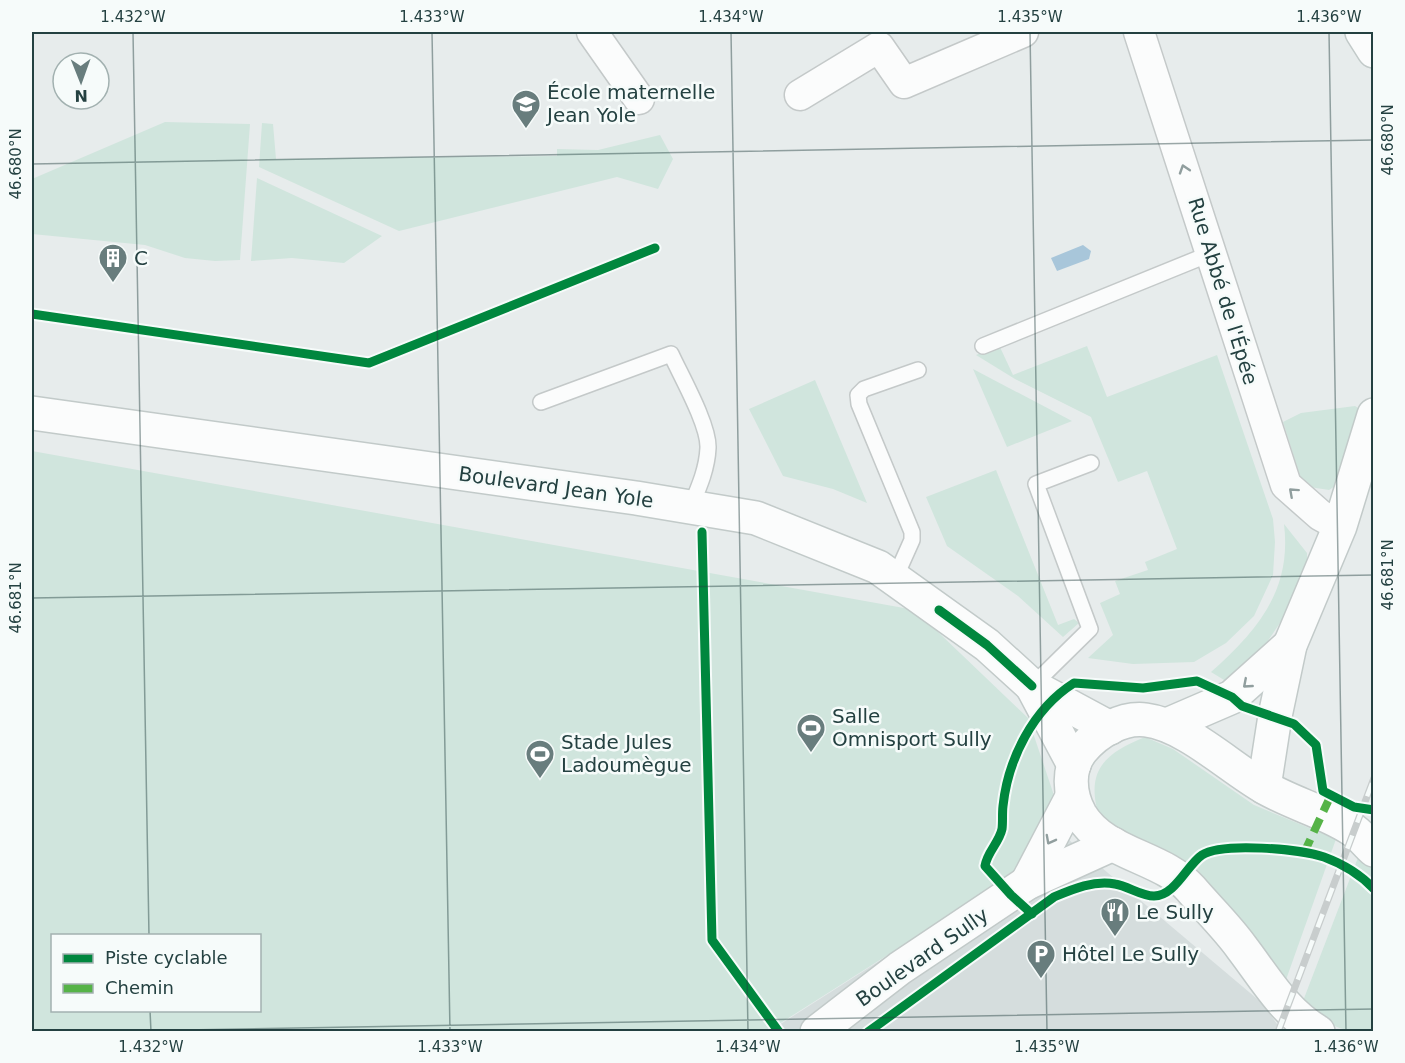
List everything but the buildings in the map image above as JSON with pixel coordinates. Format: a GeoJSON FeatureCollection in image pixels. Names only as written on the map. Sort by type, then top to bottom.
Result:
{"type":"FeatureCollection","features":[{"type":"Feature","properties":{"kind":"main road"},"geometry":{"type":"LineString","coordinates":[[1362,32],[1374,51]]}},
{"type":"Feature","properties":{"kind":"main road","name":"Boulevard Jean Yole"},"geometry":{"type":"LineString","coordinates":[[32,413],[692,506],[756,518],[841,551],[895,578],[987,645],[1032,686],[1110,728]]}},
{"type":"Feature","properties":{"kind":"main road"},"geometry":{"type":"LineString","coordinates":[[1264,787],[1275,716],[1290,645],[1340,526],[1374,415]]}},
{"type":"Feature","properties":{"kind":"main road"},"geometry":{"type":"LineString","coordinates":[[1167,725],[1232,697],[1290,645]]}},
{"type":"Feature","properties":{"kind":"main road","name":"Boulevard Jean Yole"},"geometry":{"type":"LineString","coordinates":[[1032,686],[1074,765]]}},
{"type":"Feature","properties":{"kind":"main road"},"geometry":{"type":"LineString","coordinates":[[1315,1030],[1276,996],[1241,945],[1181,878],[1113,844],[1089,827],[1072,797],[1070,780],[1074,765],[1089,742],[1110,728],[1125,722],[1144,720],[1167,725],[1264,787],[1366,836]]}},
{"type":"Feature","properties":{"kind":"main road","name":"Boulevard Sully"},"geometry":{"type":"LineString","coordinates":[[1027,883],[1072,797]]}},
{"type":"Feature","properties":{"kind":"main road","name":"Boulevard Sully"},"geometry":{"type":"LineString","coordinates":[[817,1032],[900,968],[1027,883],[1113,844]]}},
{"type":"Feature","properties":{"kind":"street"},"geometry":{"type":"LineString","coordinates":[[592,32],[639,99]]}},
{"type":"Feature","properties":{"kind":"street"},"geometry":{"type":"LineString","coordinates":[[800,95],[879,47],[904,83],[1023,32]]}},
{"type":"Feature","properties":{"kind":"street","name":"Rue Abbé de l'Épée"},"geometry":{"type":"LineString","coordinates":[[1139,32],[1286,485],[1320,515],[1340,526]]}},
{"type":"Feature","properties":{"kind":"lane"},"geometry":{"type":"LineString","coordinates":[[983,346],[1212,253]]}},
{"type":"Feature","properties":{"kind":"lane"},"geometry":{"type":"LineString","coordinates":[[541,402],[671,354],[699,416],[708,446],[704,474],[692,506]]}},
{"type":"Feature","properties":{"kind":"lane"},"geometry":{"type":"LineString","coordinates":[[895,578],[912,540],[912,532],[859,404],[858,395],[864,389],[918,370]]}},
{"type":"Feature","properties":{"kind":"lane"},"geometry":{"type":"LineString","coordinates":[[1032,686],[1090,629],[1036,484],[1091,463]]}},
{"type":"Feature","properties":{"kind":"shaded area"},"geometry":{"type":"Polygon","coordinates":[[[1069,840],[1262,1003],[1282,1031],[768,1032],[1069,840]]]}},
{"type":"Feature","properties":{"kind":"green space"},"geometry":{"type":"Polygon","coordinates":[[[165,122],[250,124],[240,260],[215,261],[185,258],[145,245],[32,234],[32,179],[165,122]]]}},
{"type":"Feature","properties":{"kind":"green space"},"geometry":{"type":"Polygon","coordinates":[[[262,123],[273,124],[276,159],[557,156],[557,149],[598,150],[660,135],[673,159],[658,189],[617,177],[399,231],[259,167],[262,123]]]}},
{"type":"Feature","properties":{"kind":"green space"},"geometry":{"type":"Polygon","coordinates":[[[257,178],[382,236],[344,263],[292,258],[251,261],[257,178]]]}},
{"type":"Feature","properties":{"kind":"green space"},"geometry":{"type":"Polygon","coordinates":[[[999,345],[1013,375],[1087,346],[1107,397],[1217,355],[1273,519],[1275,542],[1273,575],[1254,616],[1226,643],[1194,662],[1133,664],[1088,658],[1113,635],[1100,603],[1120,594],[1115,581],[1148,570],[1145,562],[1177,549],[1147,471],[1118,482],[1091,417],[1015,379],[976,355],[999,345]]]}},
{"type":"Feature","properties":{"kind":"green space"},"geometry":{"type":"Polygon","coordinates":[[[973,369],[1072,421],[1007,447],[973,369]]]}},
{"type":"Feature","properties":{"kind":"green space"},"geometry":{"type":"Polygon","coordinates":[[[815,380],[867,503],[833,489],[783,476],[749,409],[815,380]]]}},
{"type":"Feature","properties":{"kind":"green space"},"geometry":{"type":"Polygon","coordinates":[[[1355,406],[1361,410],[1338,484],[1329,490],[1303,486],[1283,422],[1301,413],[1355,406]]]}},
{"type":"Feature","properties":{"kind":"green space","name":"Stade Jules Ladoumègue"},"geometry":{"type":"Polygon","coordinates":[[[32,451],[915,610],[1028,718],[1069,840],[768,1031],[32,1031],[32,451]]]}},
{"type":"Feature","properties":{"kind":"green space"},"geometry":{"type":"Polygon","coordinates":[[[996,470],[1058,625],[1074,619],[1079,623],[1063,637],[1018,596],[947,546],[926,497],[996,470]]]}},
{"type":"Feature","properties":{"kind":"green space"},"geometry":{"type":"Polygon","coordinates":[[[1284,524],[1307,553],[1307,569],[1296,599],[1255,660],[1229,683],[1211,672],[1257,624],[1277,589],[1283,569],[1284,524]]]}},
{"type":"Feature","properties":{"kind":"green space"},"geometry":{"type":"Polygon","coordinates":[[[1145,737],[1173,749],[1254,805],[1336,839],[1282,991],[1098,813],[1095,785],[1102,764],[1120,749],[1145,737]]]}},
{"type":"Feature","properties":{"kind":"green space"},"geometry":{"type":"Polygon","coordinates":[[[1359,855],[1373,866],[1373,1031],[1349,1030],[1334,1026],[1303,1001],[1359,855]]]}},
{"type":"Feature","properties":{"kind":"water"},"geometry":{"type":"Polygon","coordinates":[[[1083,245],[1091,251],[1089,259],[1057,271],[1051,258],[1083,245]]]}},
{"type":"Feature","properties":{"kind":"railway"},"geometry":{"type":"LineString","coordinates":[[1278,1032],[1374,778]]}},
{"type":"Feature","properties":{"kind":"marked path"},"geometry":{"type":"LineString","coordinates":[[1304,853],[1331,795]]}},
{"type":"Feature","properties":{"kind":"cycle path"},"geometry":{"type":"LineString","coordinates":[[32,314],[369,363],[655,248]]}},
{"type":"Feature","properties":{"kind":"cycle path"},"geometry":{"type":"LineString","coordinates":[[702,532],[712,940],[779,1032]]}},
{"type":"Feature","properties":{"kind":"cycle path"},"geometry":{"type":"LineString","coordinates":[[939,610],[987,645],[1032,686]]}},
{"type":"Feature","properties":{"kind":"cycle path"},"geometry":{"type":"LineString","coordinates":[[1032,914],[985,866],[1002,829],[1006,788],[1017,753],[1035,721],[1046,707],[1074,683],[1143,688],[1197,681],[1232,697],[1242,706],[1294,724],[1316,745],[1323,791],[1354,807],[1374,810]]}},
{"type":"Feature","properties":{"kind":"cycle path"},"geometry":{"type":"LineString","coordinates":[[868,1032],[1054,897],[1084,886],[1107,883],[1120,885],[1149,896],[1161,895],[1174,886],[1202,855],[1226,849],[1262,848],[1324,857],[1351,870],[1374,889]]}},
{"type":"Feature","properties":{"kind":"place","name":"École maternelle Jean Yole"},"geometry":{"type":"Point","coordinates":[526,130]}},
{"type":"Feature","properties":{"kind":"place","name":"C"},"geometry":{"type":"Point","coordinates":[113,284]}},
{"type":"Feature","properties":{"kind":"place","name":"Salle Omnisport Sully"},"geometry":{"type":"Point","coordinates":[811,754]}},
{"type":"Feature","properties":{"kind":"place","name":"Stade Jules Ladoumègue"},"geometry":{"type":"Point","coordinates":[540,780]}},
{"type":"Feature","properties":{"kind":"place","name":"Le Sully"},"geometry":{"type":"Point","coordinates":[1115,938]}},
{"type":"Feature","properties":{"kind":"place","name":"Hôtel Le Sully"},"geometry":{"type":"Point","coordinates":[1041,980]}}]}
